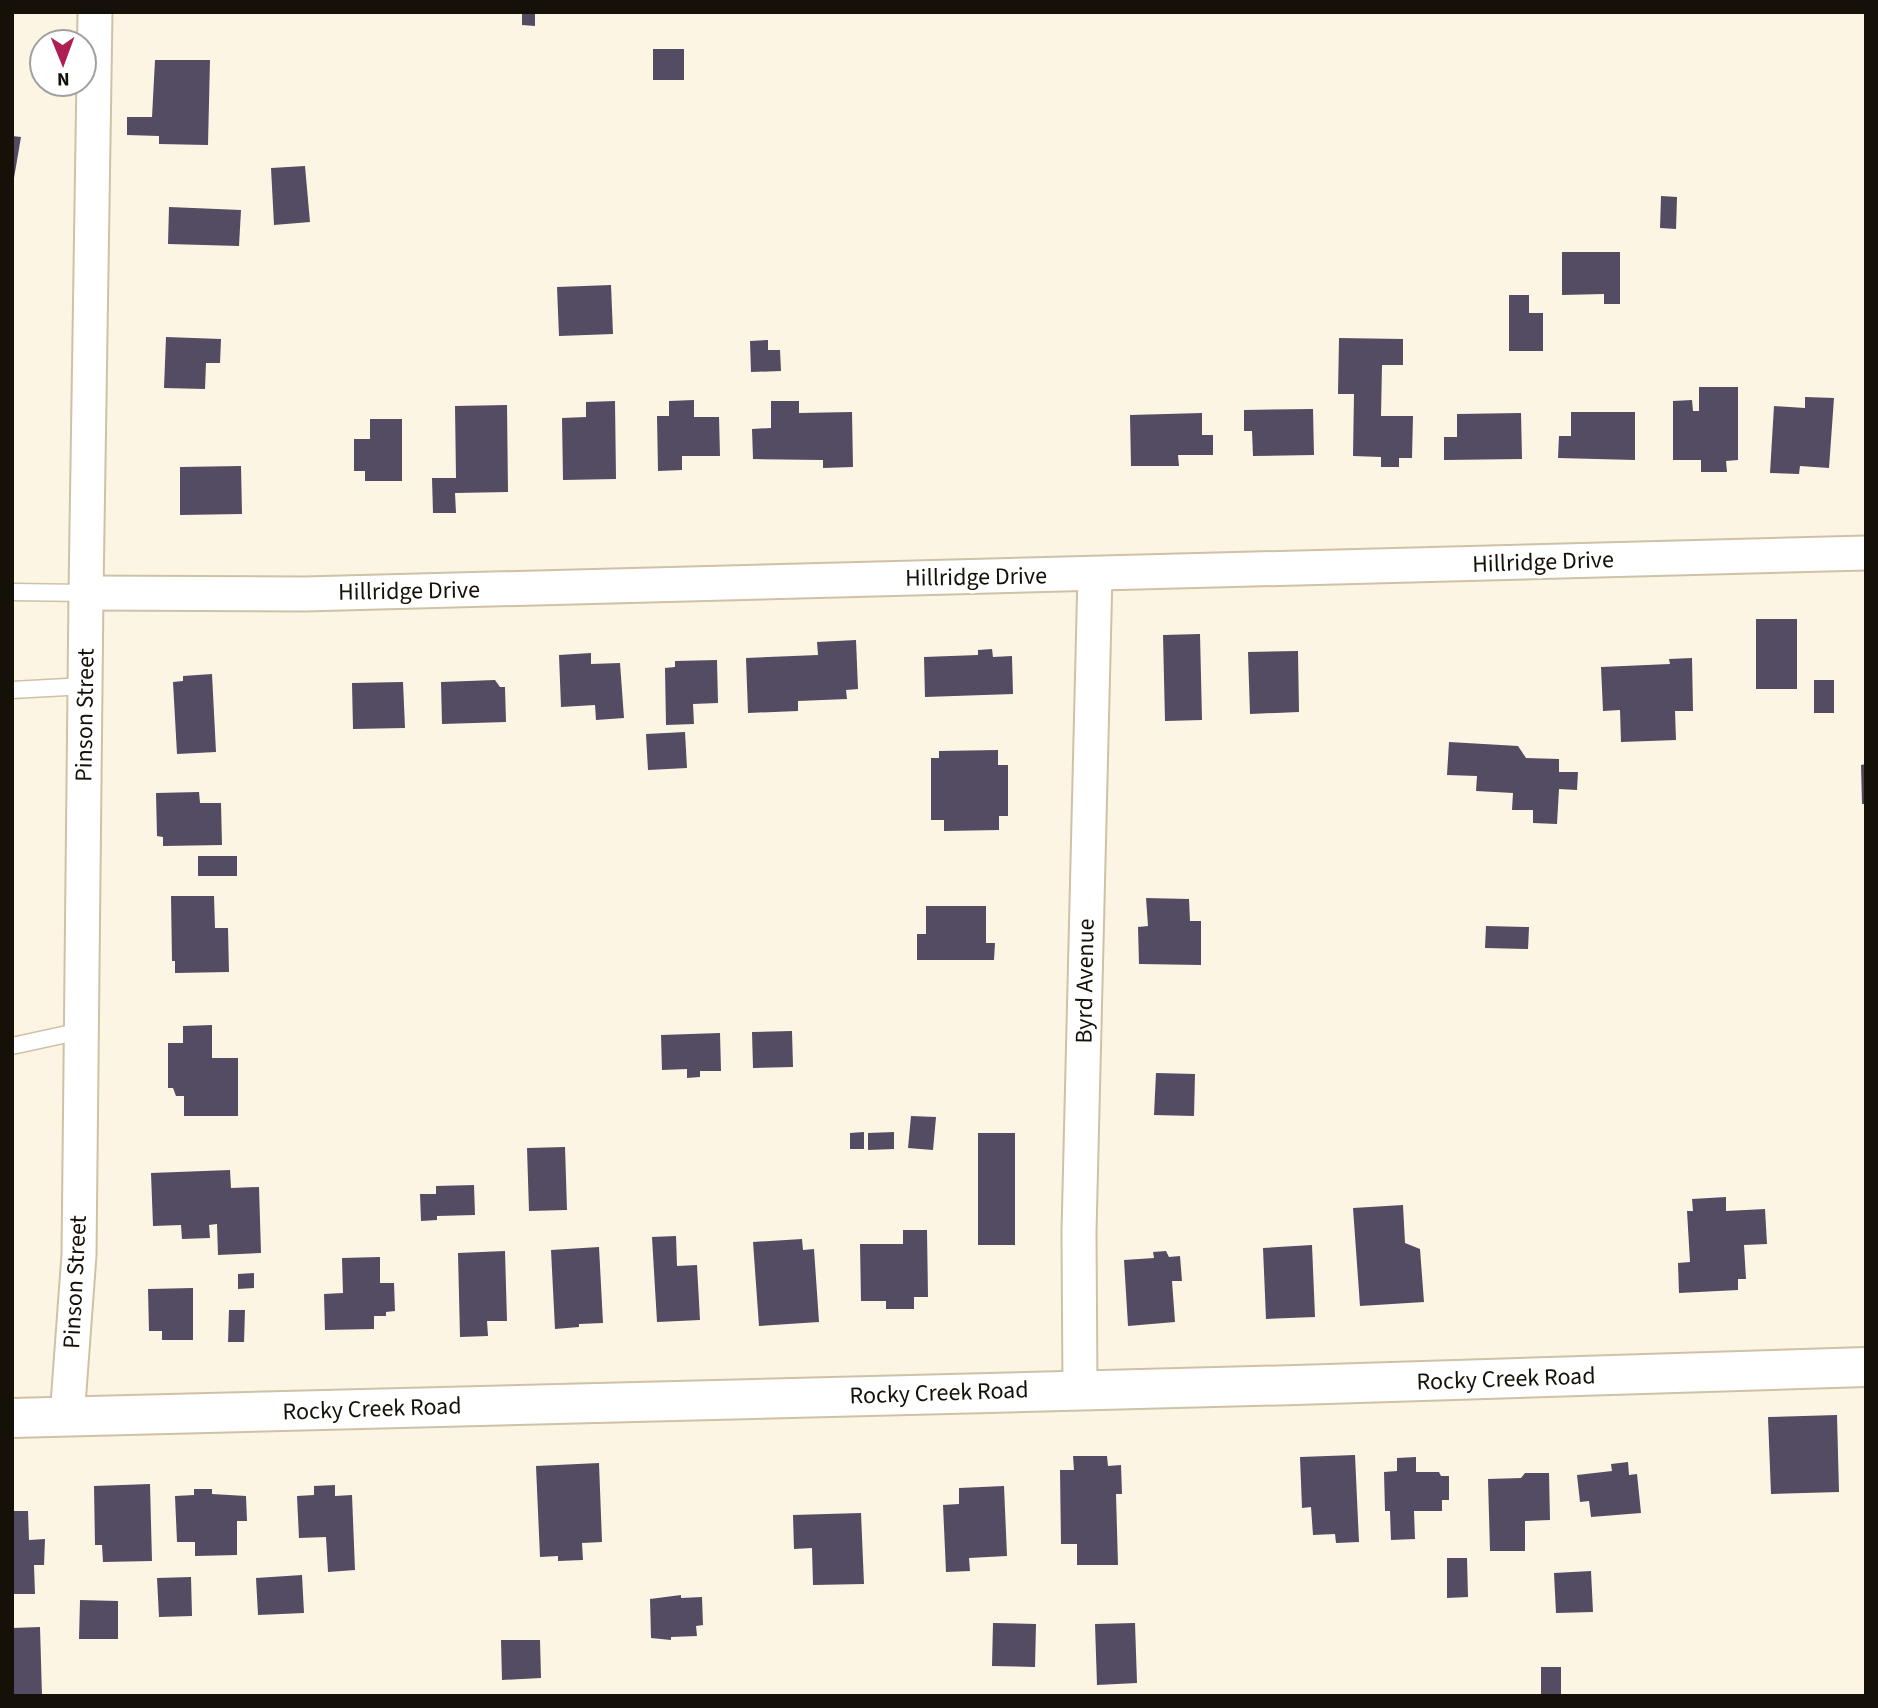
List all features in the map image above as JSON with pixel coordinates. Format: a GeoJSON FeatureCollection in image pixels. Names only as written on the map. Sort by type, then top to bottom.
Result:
{"type":"FeatureCollection","features":[{"type":"Feature","properties":{"kind":"street","name":"Pinson Street"},"geometry":{"type":"LineString","coordinates":[[67,1418],[79,1255],[95,12]]}},
{"type":"Feature","properties":{"kind":"street","name":"Hillridge Drive"},"geometry":{"type":"LineString","coordinates":[[86,593],[305,594],[1866,553]]}},
{"type":"Feature","properties":{"kind":"street","name":"Byrd Avenue"},"geometry":{"type":"LineString","coordinates":[[1080,1389],[1079,1218],[1095,574]]}},
{"type":"Feature","properties":{"kind":"street","name":"Rocky Creek Road"},"geometry":{"type":"LineString","coordinates":[[12,1418],[1296,1385],[1866,1367]]}},
{"type":"Feature","properties":{"kind":"lane"},"geometry":{"type":"LineString","coordinates":[[12,592],[86,593]]}},
{"type":"Feature","properties":{"kind":"lane"},"geometry":{"type":"LineString","coordinates":[[12,690],[85,686]]}},
{"type":"Feature","properties":{"kind":"lane"},"geometry":{"type":"LineString","coordinates":[[12,1046],[81,1031]]}},
{"type":"Feature","properties":{"kind":"building"},"geometry":{"type":"Polygon","coordinates":[[[522,12],[535,12],[535,26],[522,25],[522,12]]]}},
{"type":"Feature","properties":{"kind":"building"},"geometry":{"type":"Polygon","coordinates":[[[653,49],[684,49],[684,80],[653,80],[653,49]]]}},
{"type":"Feature","properties":{"kind":"building"},"geometry":{"type":"Polygon","coordinates":[[[155,60],[210,60],[208,145],[159,144],[159,136],[127,135],[127,117],[152,117],[155,60]]]}},
{"type":"Feature","properties":{"kind":"building"},"geometry":{"type":"Polygon","coordinates":[[[12,136],[21,137],[14,178],[12,178],[12,136]]]}},
{"type":"Feature","properties":{"kind":"building"},"geometry":{"type":"Polygon","coordinates":[[[305,166],[310,222],[274,225],[271,168],[305,166]]]}},
{"type":"Feature","properties":{"kind":"building"},"geometry":{"type":"Polygon","coordinates":[[[1661,196],[1677,197],[1676,229],[1660,228],[1661,196]]]}},
{"type":"Feature","properties":{"kind":"building"},"geometry":{"type":"Polygon","coordinates":[[[169,207],[241,210],[239,246],[168,244],[169,207]]]}},
{"type":"Feature","properties":{"kind":"building"},"geometry":{"type":"Polygon","coordinates":[[[1562,252],[1620,252],[1620,304],[1604,304],[1604,294],[1562,295],[1562,252]]]}},
{"type":"Feature","properties":{"kind":"building"},"geometry":{"type":"Polygon","coordinates":[[[611,285],[613,334],[559,336],[557,287],[611,285]]]}},
{"type":"Feature","properties":{"kind":"building"},"geometry":{"type":"Polygon","coordinates":[[[1509,295],[1529,295],[1529,313],[1543,313],[1543,351],[1509,351],[1509,295]]]}},
{"type":"Feature","properties":{"kind":"building"},"geometry":{"type":"Polygon","coordinates":[[[166,337],[221,339],[220,363],[206,363],[205,389],[164,388],[166,337]]]}},
{"type":"Feature","properties":{"kind":"building"},"geometry":{"type":"Polygon","coordinates":[[[1339,338],[1403,339],[1403,365],[1382,365],[1381,416],[1413,416],[1412,458],[1399,458],[1399,467],[1381,467],[1381,457],[1353,456],[1354,394],[1338,394],[1339,338]]]}},
{"type":"Feature","properties":{"kind":"building"},"geometry":{"type":"Polygon","coordinates":[[[768,340],[768,350],[780,350],[781,371],[751,372],[750,341],[768,340]]]}},
{"type":"Feature","properties":{"kind":"building"},"geometry":{"type":"Polygon","coordinates":[[[1699,387],[1738,387],[1738,460],[1726,461],[1727,472],[1701,472],[1701,460],[1673,460],[1673,401],[1692,400],[1693,411],[1699,411],[1699,387]]]}},
{"type":"Feature","properties":{"kind":"building"},"geometry":{"type":"Polygon","coordinates":[[[1805,397],[1834,398],[1829,468],[1800,466],[1799,474],[1770,473],[1774,406],[1805,408],[1805,397]]]}},
{"type":"Feature","properties":{"kind":"building"},"geometry":{"type":"Polygon","coordinates":[[[694,400],[694,417],[719,417],[720,456],[682,456],[682,470],[658,471],[657,416],[669,416],[669,401],[694,400]]]}},
{"type":"Feature","properties":{"kind":"building"},"geometry":{"type":"Polygon","coordinates":[[[615,401],[616,479],[563,480],[562,418],[586,417],[586,402],[615,401]]]}},
{"type":"Feature","properties":{"kind":"building"},"geometry":{"type":"Polygon","coordinates":[[[771,401],[799,401],[799,413],[852,412],[853,467],[823,468],[823,460],[753,459],[752,429],[771,428],[771,401]]]}},
{"type":"Feature","properties":{"kind":"building"},"geometry":{"type":"Polygon","coordinates":[[[507,405],[508,492],[455,493],[456,513],[433,513],[432,478],[456,478],[455,406],[507,405]]]}},
{"type":"Feature","properties":{"kind":"building"},"geometry":{"type":"Polygon","coordinates":[[[1313,409],[1314,455],[1253,456],[1252,431],[1244,431],[1244,410],[1313,409]]]}},
{"type":"Feature","properties":{"kind":"building"},"geometry":{"type":"Polygon","coordinates":[[[1571,412],[1635,412],[1635,460],[1558,458],[1559,436],[1571,436],[1571,412]]]}},
{"type":"Feature","properties":{"kind":"building"},"geometry":{"type":"Polygon","coordinates":[[[1202,413],[1202,435],[1213,435],[1213,455],[1178,455],[1179,466],[1131,466],[1130,415],[1202,413]]]}},
{"type":"Feature","properties":{"kind":"building"},"geometry":{"type":"Polygon","coordinates":[[[1521,413],[1522,459],[1444,460],[1444,437],[1457,437],[1457,414],[1521,413]]]}},
{"type":"Feature","properties":{"kind":"building"},"geometry":{"type":"Polygon","coordinates":[[[370,419],[402,419],[402,481],[365,481],[365,471],[354,471],[354,439],[370,439],[370,419]]]}},
{"type":"Feature","properties":{"kind":"building"},"geometry":{"type":"Polygon","coordinates":[[[241,466],[242,514],[180,515],[180,467],[241,466]]]}},
{"type":"Feature","properties":{"kind":"building"},"geometry":{"type":"Polygon","coordinates":[[[1756,619],[1797,619],[1797,689],[1756,689],[1756,619]]]}},
{"type":"Feature","properties":{"kind":"building"},"geometry":{"type":"Polygon","coordinates":[[[1200,634],[1202,720],[1165,721],[1163,635],[1200,634]]]}},
{"type":"Feature","properties":{"kind":"building"},"geometry":{"type":"Polygon","coordinates":[[[856,640],[858,689],[846,690],[847,699],[798,701],[798,711],[748,713],[746,658],[818,655],[817,642],[856,640]]]}},
{"type":"Feature","properties":{"kind":"building"},"geometry":{"type":"Polygon","coordinates":[[[992,649],[993,657],[1012,656],[1013,694],[925,697],[924,657],[978,655],[978,650],[992,649]]]}},
{"type":"Feature","properties":{"kind":"building"},"geometry":{"type":"Polygon","coordinates":[[[1298,651],[1299,712],[1250,714],[1248,652],[1298,651]]]}},
{"type":"Feature","properties":{"kind":"building"},"geometry":{"type":"Polygon","coordinates":[[[591,653],[591,664],[620,663],[624,718],[596,720],[595,705],[561,707],[559,655],[591,653]]]}},
{"type":"Feature","properties":{"kind":"building"},"geometry":{"type":"Polygon","coordinates":[[[1692,658],[1693,711],[1675,711],[1676,740],[1621,742],[1620,710],[1603,711],[1601,667],[1670,664],[1669,659],[1692,658]]]}},
{"type":"Feature","properties":{"kind":"building"},"geometry":{"type":"Polygon","coordinates":[[[717,660],[718,703],[693,704],[694,724],[666,725],[665,668],[675,667],[675,661],[717,660]]]}},
{"type":"Feature","properties":{"kind":"building"},"geometry":{"type":"Polygon","coordinates":[[[212,674],[216,752],[177,754],[173,682],[183,681],[183,676],[212,674]]]}},
{"type":"Feature","properties":{"kind":"building"},"geometry":{"type":"Polygon","coordinates":[[[495,680],[500,687],[505,687],[506,722],[442,724],[441,682],[495,680]]]}},
{"type":"Feature","properties":{"kind":"building"},"geometry":{"type":"Polygon","coordinates":[[[1814,680],[1834,680],[1834,713],[1814,713],[1814,680]]]}},
{"type":"Feature","properties":{"kind":"building"},"geometry":{"type":"Polygon","coordinates":[[[403,682],[405,728],[353,729],[352,683],[403,682]]]}},
{"type":"Feature","properties":{"kind":"building"},"geometry":{"type":"Polygon","coordinates":[[[685,732],[687,768],[648,770],[646,734],[685,732]]]}},
{"type":"Feature","properties":{"kind":"building"},"geometry":{"type":"Polygon","coordinates":[[[1449,742],[1518,746],[1526,758],[1559,759],[1559,772],[1578,772],[1577,790],[1559,789],[1557,824],[1533,823],[1533,810],[1512,810],[1513,793],[1476,791],[1477,776],[1447,775],[1449,742]]]}},
{"type":"Feature","properties":{"kind":"building"},"geometry":{"type":"Polygon","coordinates":[[[998,750],[998,765],[1008,765],[1008,816],[999,816],[999,830],[944,831],[944,820],[931,820],[931,758],[939,758],[939,751],[998,750]]]}},
{"type":"Feature","properties":{"kind":"building"},"geometry":{"type":"Polygon","coordinates":[[[1866,764],[1866,804],[1862,804],[1861,765],[1866,764]]]}},
{"type":"Feature","properties":{"kind":"building"},"geometry":{"type":"Polygon","coordinates":[[[199,792],[200,803],[221,803],[222,845],[163,846],[163,837],[157,836],[156,793],[199,792]]]}},
{"type":"Feature","properties":{"kind":"building"},"geometry":{"type":"Polygon","coordinates":[[[198,856],[237,856],[237,876],[198,876],[198,856]]]}},
{"type":"Feature","properties":{"kind":"building"},"geometry":{"type":"Polygon","coordinates":[[[171,896],[214,896],[215,928],[228,928],[229,972],[175,973],[175,961],[172,961],[171,896]]]}},
{"type":"Feature","properties":{"kind":"building"},"geometry":{"type":"Polygon","coordinates":[[[1146,898],[1189,899],[1190,921],[1201,921],[1201,965],[1139,964],[1138,927],[1148,926],[1146,898]]]}},
{"type":"Feature","properties":{"kind":"building"},"geometry":{"type":"Polygon","coordinates":[[[926,906],[986,906],[986,943],[995,943],[994,960],[917,960],[917,934],[926,934],[926,906]]]}},
{"type":"Feature","properties":{"kind":"building"},"geometry":{"type":"Polygon","coordinates":[[[1486,926],[1529,927],[1528,949],[1485,948],[1486,926]]]}},
{"type":"Feature","properties":{"kind":"building"},"geometry":{"type":"Polygon","coordinates":[[[212,1025],[212,1058],[238,1058],[238,1116],[184,1116],[184,1096],[176,1096],[173,1088],[168,1088],[168,1043],[183,1043],[183,1026],[212,1025]]]}},
{"type":"Feature","properties":{"kind":"building"},"geometry":{"type":"Polygon","coordinates":[[[792,1031],[793,1067],[753,1068],[752,1032],[792,1031]]]}},
{"type":"Feature","properties":{"kind":"building"},"geometry":{"type":"Polygon","coordinates":[[[720,1033],[721,1071],[700,1071],[700,1077],[687,1078],[687,1069],[662,1070],[661,1035],[720,1033]]]}},
{"type":"Feature","properties":{"kind":"building"},"geometry":{"type":"Polygon","coordinates":[[[1156,1073],[1195,1074],[1194,1116],[1154,1115],[1156,1073]]]}},
{"type":"Feature","properties":{"kind":"building"},"geometry":{"type":"Polygon","coordinates":[[[911,1116],[936,1117],[933,1150],[908,1148],[911,1116]]]}},
{"type":"Feature","properties":{"kind":"building"},"geometry":{"type":"Polygon","coordinates":[[[864,1132],[864,1149],[850,1149],[850,1133],[864,1132]]]}},
{"type":"Feature","properties":{"kind":"building"},"geometry":{"type":"Polygon","coordinates":[[[894,1132],[894,1149],[868,1150],[868,1133],[894,1132]]]}},
{"type":"Feature","properties":{"kind":"building"},"geometry":{"type":"Polygon","coordinates":[[[978,1133],[1015,1133],[1015,1245],[978,1245],[978,1133]]]}},
{"type":"Feature","properties":{"kind":"building"},"geometry":{"type":"Polygon","coordinates":[[[565,1147],[567,1210],[529,1211],[527,1148],[565,1147]]]}},
{"type":"Feature","properties":{"kind":"building"},"geometry":{"type":"Polygon","coordinates":[[[230,1170],[231,1188],[259,1187],[261,1253],[218,1255],[217,1224],[209,1225],[210,1238],[182,1239],[181,1225],[153,1226],[151,1173],[230,1170]]]}},
{"type":"Feature","properties":{"kind":"building"},"geometry":{"type":"Polygon","coordinates":[[[474,1185],[475,1215],[437,1216],[437,1220],[421,1221],[420,1194],[436,1194],[436,1186],[474,1185]]]}},
{"type":"Feature","properties":{"kind":"building"},"geometry":{"type":"Polygon","coordinates":[[[1726,1197],[1726,1211],[1765,1209],[1767,1244],[1744,1245],[1746,1279],[1738,1279],[1738,1290],[1679,1293],[1678,1263],[1690,1262],[1687,1211],[1693,1211],[1692,1199],[1726,1197]]]}},
{"type":"Feature","properties":{"kind":"building"},"geometry":{"type":"Polygon","coordinates":[[[1403,1205],[1405,1243],[1420,1249],[1424,1302],[1360,1306],[1353,1208],[1403,1205]]]}},
{"type":"Feature","properties":{"kind":"building"},"geometry":{"type":"Polygon","coordinates":[[[903,1230],[927,1230],[928,1297],[914,1297],[914,1309],[886,1309],[886,1301],[861,1301],[860,1244],[903,1244],[903,1230]]]}},
{"type":"Feature","properties":{"kind":"building"},"geometry":{"type":"Polygon","coordinates":[[[676,1236],[677,1266],[697,1265],[700,1320],[657,1322],[652,1237],[676,1236]]]}},
{"type":"Feature","properties":{"kind":"building"},"geometry":{"type":"Polygon","coordinates":[[[802,1239],[803,1250],[814,1249],[819,1322],[759,1326],[753,1242],[802,1239]]]}},
{"type":"Feature","properties":{"kind":"building"},"geometry":{"type":"Polygon","coordinates":[[[1312,1245],[1315,1317],[1266,1319],[1263,1248],[1312,1245]]]}},
{"type":"Feature","properties":{"kind":"building"},"geometry":{"type":"Polygon","coordinates":[[[599,1247],[603,1323],[555,1329],[551,1250],[599,1247]]]}},
{"type":"Feature","properties":{"kind":"building"},"geometry":{"type":"Polygon","coordinates":[[[505,1251],[507,1321],[487,1321],[488,1336],[460,1337],[458,1253],[505,1251]]]}},
{"type":"Feature","properties":{"kind":"building"},"geometry":{"type":"Polygon","coordinates":[[[1166,1251],[1169,1257],[1180,1256],[1182,1281],[1172,1281],[1175,1322],[1128,1326],[1124,1260],[1154,1258],[1153,1252],[1166,1251]]]}},
{"type":"Feature","properties":{"kind":"building"},"geometry":{"type":"Polygon","coordinates":[[[380,1257],[380,1283],[394,1283],[395,1311],[386,1312],[386,1316],[374,1316],[374,1329],[325,1330],[324,1294],[343,1293],[342,1258],[380,1257]]]}},
{"type":"Feature","properties":{"kind":"building"},"geometry":{"type":"Polygon","coordinates":[[[254,1273],[254,1288],[238,1289],[238,1274],[254,1273]]]}},
{"type":"Feature","properties":{"kind":"building"},"geometry":{"type":"Polygon","coordinates":[[[193,1288],[193,1340],[162,1340],[162,1331],[149,1331],[148,1289],[193,1288]]]}},
{"type":"Feature","properties":{"kind":"building"},"geometry":{"type":"Polygon","coordinates":[[[229,1310],[245,1310],[244,1342],[228,1342],[229,1310]]]}},
{"type":"Feature","properties":{"kind":"building"},"geometry":{"type":"Polygon","coordinates":[[[1837,1415],[1839,1492],[1771,1494],[1768,1417],[1837,1415]]]}},
{"type":"Feature","properties":{"kind":"building"},"geometry":{"type":"Polygon","coordinates":[[[1355,1455],[1359,1542],[1336,1543],[1335,1534],[1313,1535],[1311,1507],[1302,1508],[1300,1457],[1355,1455]]]}},
{"type":"Feature","properties":{"kind":"building"},"geometry":{"type":"Polygon","coordinates":[[[1073,1456],[1107,1456],[1108,1466],[1121,1465],[1122,1494],[1116,1494],[1118,1565],[1077,1565],[1077,1544],[1061,1544],[1060,1470],[1074,1470],[1073,1456]]]}},
{"type":"Feature","properties":{"kind":"building"},"geometry":{"type":"Polygon","coordinates":[[[1416,1457],[1416,1472],[1439,1472],[1441,1476],[1449,1476],[1449,1500],[1442,1500],[1442,1511],[1414,1511],[1415,1539],[1391,1540],[1390,1511],[1385,1511],[1384,1472],[1397,1471],[1397,1458],[1416,1457]]]}},
{"type":"Feature","properties":{"kind":"building"},"geometry":{"type":"Polygon","coordinates":[[[1628,1462],[1629,1475],[1637,1474],[1641,1513],[1591,1517],[1589,1501],[1580,1502],[1577,1475],[1612,1471],[1611,1464],[1628,1462]]]}},
{"type":"Feature","properties":{"kind":"building"},"geometry":{"type":"Polygon","coordinates":[[[599,1463],[602,1542],[582,1543],[583,1560],[558,1561],[558,1556],[540,1557],[536,1466],[599,1463]]]}},
{"type":"Feature","properties":{"kind":"building"},"geometry":{"type":"Polygon","coordinates":[[[1525,1473],[1549,1473],[1550,1520],[1525,1521],[1525,1551],[1490,1551],[1488,1479],[1521,1478],[1525,1473]]]}},
{"type":"Feature","properties":{"kind":"building"},"geometry":{"type":"Polygon","coordinates":[[[150,1484],[152,1561],[103,1562],[102,1545],[95,1545],[94,1486],[150,1484]]]}},
{"type":"Feature","properties":{"kind":"building"},"geometry":{"type":"Polygon","coordinates":[[[335,1485],[335,1496],[352,1495],[355,1570],[328,1572],[326,1537],[299,1538],[297,1496],[314,1495],[314,1486],[335,1485]]]}},
{"type":"Feature","properties":{"kind":"building"},"geometry":{"type":"Polygon","coordinates":[[[1004,1486],[1007,1556],[969,1558],[970,1571],[946,1572],[943,1505],[959,1504],[959,1488],[1004,1486]]]}},
{"type":"Feature","properties":{"kind":"building"},"geometry":{"type":"Polygon","coordinates":[[[194,1489],[212,1489],[212,1494],[246,1496],[247,1521],[237,1521],[237,1555],[195,1556],[195,1542],[177,1542],[175,1496],[194,1495],[194,1489]]]}},
{"type":"Feature","properties":{"kind":"building"},"geometry":{"type":"Polygon","coordinates":[[[12,1511],[28,1511],[29,1540],[45,1539],[44,1565],[34,1565],[35,1594],[12,1594],[12,1511]]]}},
{"type":"Feature","properties":{"kind":"building"},"geometry":{"type":"Polygon","coordinates":[[[861,1513],[864,1584],[813,1585],[812,1548],[794,1549],[793,1515],[861,1513]]]}},
{"type":"Feature","properties":{"kind":"building"},"geometry":{"type":"Polygon","coordinates":[[[1447,1558],[1467,1558],[1468,1597],[1447,1598],[1447,1558]]]}},
{"type":"Feature","properties":{"kind":"building"},"geometry":{"type":"Polygon","coordinates":[[[1591,1571],[1593,1612],[1556,1613],[1554,1573],[1591,1571]]]}},
{"type":"Feature","properties":{"kind":"building"},"geometry":{"type":"Polygon","coordinates":[[[302,1575],[304,1613],[258,1615],[256,1578],[302,1575]]]}},
{"type":"Feature","properties":{"kind":"building"},"geometry":{"type":"Polygon","coordinates":[[[191,1577],[192,1616],[159,1617],[157,1578],[191,1577]]]}},
{"type":"Feature","properties":{"kind":"building"},"geometry":{"type":"Polygon","coordinates":[[[681,1595],[681,1598],[702,1597],[703,1625],[696,1626],[697,1636],[671,1637],[671,1640],[651,1638],[650,1599],[681,1595]]]}},
{"type":"Feature","properties":{"kind":"building"},"geometry":{"type":"Polygon","coordinates":[[[80,1600],[118,1601],[118,1639],[79,1639],[80,1600]]]}},
{"type":"Feature","properties":{"kind":"building"},"geometry":{"type":"Polygon","coordinates":[[[993,1623],[1036,1624],[1035,1667],[992,1666],[993,1623]]]}},
{"type":"Feature","properties":{"kind":"building"},"geometry":{"type":"Polygon","coordinates":[[[1135,1623],[1137,1683],[1097,1685],[1095,1624],[1135,1623]]]}},
{"type":"Feature","properties":{"kind":"building"},"geometry":{"type":"Polygon","coordinates":[[[40,1627],[42,1696],[12,1696],[12,1628],[40,1627]]]}},
{"type":"Feature","properties":{"kind":"building"},"geometry":{"type":"Polygon","coordinates":[[[501,1640],[540,1640],[541,1678],[502,1680],[501,1640]]]}},
{"type":"Feature","properties":{"kind":"building"},"geometry":{"type":"Polygon","coordinates":[[[1541,1667],[1561,1667],[1561,1696],[1541,1696],[1541,1667]]]}}]}
